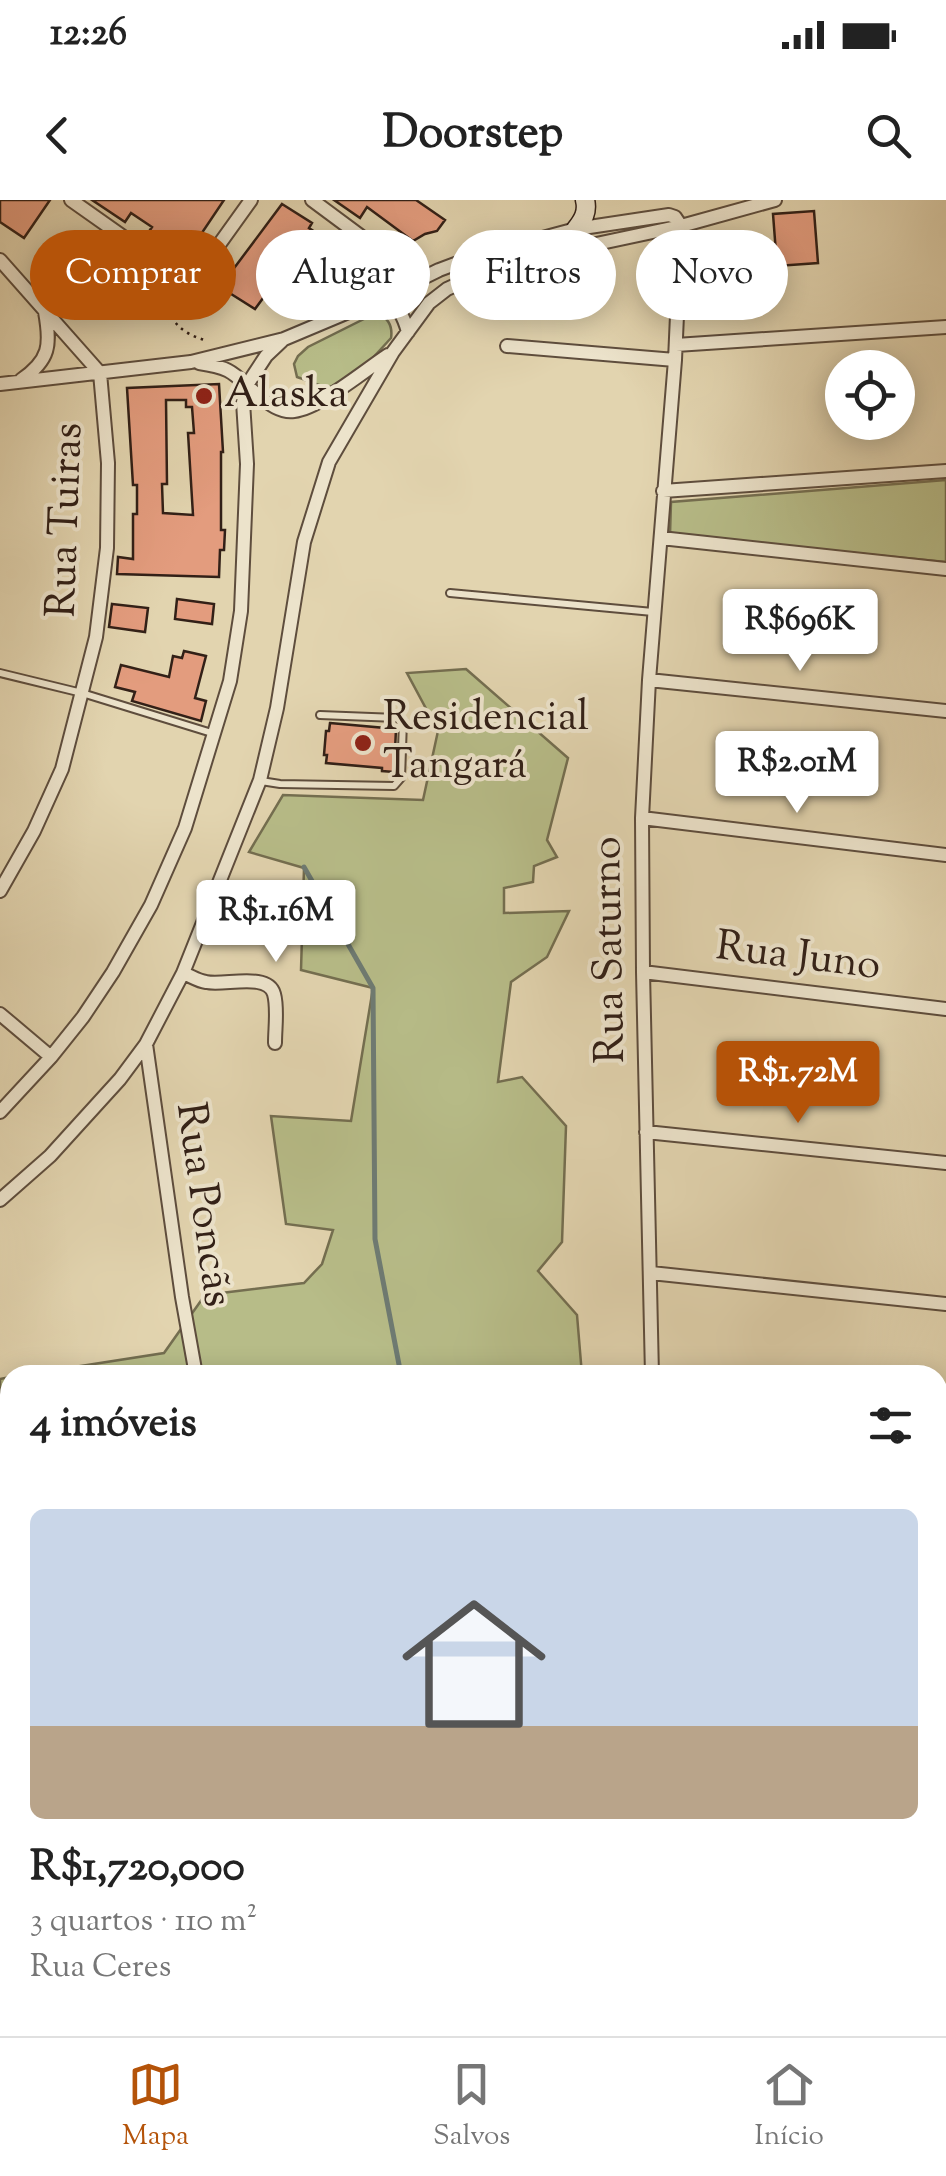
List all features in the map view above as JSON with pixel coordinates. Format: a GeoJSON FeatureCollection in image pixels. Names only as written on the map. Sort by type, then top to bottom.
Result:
{"type":"FeatureCollection","features":[{"type":"Feature","properties":{"kind":"main road"},"geometry":{"type":"LineString","coordinates":[[576,229],[586,211],[585,200]]}},
{"type":"Feature","properties":{"kind":"street"},"geometry":{"type":"LineString","coordinates":[[71,200],[114,230]]}},
{"type":"Feature","properties":{"kind":"street"},"geometry":{"type":"LineString","coordinates":[[231,230],[252,200]]}},
{"type":"Feature","properties":{"kind":"street"},"geometry":{"type":"LineString","coordinates":[[312,200],[352,230]]}},
{"type":"Feature","properties":{"kind":"street"},"geometry":{"type":"LineString","coordinates":[[0,1200],[50,1156],[120,1079],[146,1044],[183,973],[260,780],[277,708],[308,526],[329,462],[393,352],[429,303],[447,289],[484,272],[775,200]]}},
{"type":"Feature","properties":{"kind":"street"},"geometry":{"type":"LineString","coordinates":[[430,274],[479,256],[576,229],[669,215],[680,226]]}},
{"type":"Feature","properties":{"kind":"street","name":"Rua Saturno"},"geometry":{"type":"LineString","coordinates":[[652,1365],[642,818],[676,345],[680,226]]}},
{"type":"Feature","properties":{"kind":"street"},"geometry":{"type":"LineString","coordinates":[[0,260],[30,293]]}},
{"type":"Feature","properties":{"kind":"street"},"geometry":{"type":"LineString","coordinates":[[20,381],[47,353],[46,320]]}},
{"type":"Feature","properties":{"kind":"street"},"geometry":{"type":"LineString","coordinates":[[54,320],[100,373]]}},
{"type":"Feature","properties":{"kind":"street"},"geometry":{"type":"LineString","coordinates":[[0,384],[192,362],[284,340],[331,320]]}},
{"type":"Feature","properties":{"kind":"street"},"geometry":{"type":"LineString","coordinates":[[404,320],[408,332]]}},
{"type":"Feature","properties":{"kind":"street"},"geometry":{"type":"LineString","coordinates":[[676,345],[946,327]]}},
{"type":"Feature","properties":{"kind":"street"},"geometry":{"type":"LineString","coordinates":[[0,1112],[51,1057],[113,972],[151,905],[185,828],[230,681],[240,611],[247,464],[243,402],[247,384],[266,356],[284,340]]}},
{"type":"Feature","properties":{"kind":"street"},"geometry":{"type":"LineString","coordinates":[[507,346],[675,360]]}},
{"type":"Feature","properties":{"kind":"street"},"geometry":{"type":"LineString","coordinates":[[192,362],[222,366],[274,407],[292,412],[339,389],[393,352]]}},
{"type":"Feature","properties":{"kind":"street","name":"Rua Tuiras"},"geometry":{"type":"LineString","coordinates":[[0,890],[34,831],[62,769],[96,637],[108,548],[108,462],[100,373]]}},
{"type":"Feature","properties":{"kind":"street"},"geometry":{"type":"LineString","coordinates":[[663,492],[946,471]]}},
{"type":"Feature","properties":{"kind":"street"},"geometry":{"type":"LineString","coordinates":[[660,538],[946,569]]}},
{"type":"Feature","properties":{"kind":"street"},"geometry":{"type":"LineString","coordinates":[[649,680],[946,712]]}},
{"type":"Feature","properties":{"kind":"street"},"geometry":{"type":"LineString","coordinates":[[642,818],[946,856]]}},
{"type":"Feature","properties":{"kind":"street","name":"Rua Juno"},"geometry":{"type":"LineString","coordinates":[[643,972],[946,1009]]}},
{"type":"Feature","properties":{"kind":"street"},"geometry":{"type":"LineString","coordinates":[[183,973],[204,982],[254,980],[272,988],[275,1043]]}},
{"type":"Feature","properties":{"kind":"street"},"geometry":{"type":"LineString","coordinates":[[0,1014],[51,1057]]}},
{"type":"Feature","properties":{"kind":"street","name":"Rua Poncãs"},"geometry":{"type":"LineString","coordinates":[[146,1044],[194,1365]]}},
{"type":"Feature","properties":{"kind":"street"},"geometry":{"type":"LineString","coordinates":[[646,1132],[946,1163]]}},
{"type":"Feature","properties":{"kind":"street"},"geometry":{"type":"LineString","coordinates":[[651,1273],[946,1304]]}},
{"type":"Feature","properties":{"kind":"lane"},"geometry":{"type":"LineString","coordinates":[[450,593],[654,612]]}},
{"type":"Feature","properties":{"kind":"lane"},"geometry":{"type":"LineString","coordinates":[[0,674],[82,693],[215,734]]}},
{"type":"Feature","properties":{"kind":"lane"},"geometry":{"type":"LineString","coordinates":[[260,780],[280,784],[394,786],[398,782],[403,722],[397,718],[320,715]]}},
{"type":"Feature","properties":{"kind":"path"},"geometry":{"type":"LineString","coordinates":[[173,320],[190,336],[206,341]]}},
{"type":"Feature","properties":{"kind":"green space"},"geometry":{"type":"Polygon","coordinates":[[[362,320],[386,320],[391,329],[391,338],[370,360],[336,386],[297,377],[294,364],[308,347],[362,320]]]}},
{"type":"Feature","properties":{"kind":"green space"},"geometry":{"type":"Polygon","coordinates":[[[946,480],[946,562],[670,535],[671,502],[946,480]]]}},
{"type":"Feature","properties":{"kind":"green space"},"geometry":{"type":"Polygon","coordinates":[[[466,669],[568,758],[547,840],[557,857],[534,866],[533,882],[504,888],[504,913],[569,911],[547,957],[511,982],[498,1082],[522,1077],[566,1126],[562,1242],[538,1271],[577,1315],[581,1365],[87,1365],[164,1353],[205,1295],[304,1283],[322,1264],[333,1230],[286,1224],[271,1116],[351,1121],[373,988],[301,970],[304,868],[249,852],[283,795],[423,800],[438,731],[407,673],[466,669]]]}},
{"type":"Feature","properties":{"kind":"building"},"geometry":{"type":"Polygon","coordinates":[[[0,200],[50,200],[24,238],[0,222],[0,200]]]}},
{"type":"Feature","properties":{"kind":"building"},"geometry":{"type":"Polygon","coordinates":[[[92,200],[224,200],[204,230],[150,230],[152,227],[131,213],[125,222],[92,200]]]}},
{"type":"Feature","properties":{"kind":"building"},"geometry":{"type":"Polygon","coordinates":[[[334,200],[416,200],[445,220],[437,231],[430,233],[398,230],[367,207],[360,218],[334,200]]]}},
{"type":"Feature","properties":{"kind":"building"},"geometry":{"type":"Polygon","coordinates":[[[282,204],[312,223],[312,230],[263,230],[282,204]]]}},
{"type":"Feature","properties":{"kind":"building"},"geometry":{"type":"Polygon","coordinates":[[[814,211],[818,263],[788,265],[788,230],[774,230],[773,214],[814,211]]]}},
{"type":"Feature","properties":{"kind":"building"},"geometry":{"type":"Polygon","coordinates":[[[256,239],[255,309],[236,297],[236,266],[256,239]]]}},
{"type":"Feature","properties":{"kind":"building"},"geometry":{"type":"Polygon","coordinates":[[[219,384],[223,452],[221,530],[225,530],[219,577],[117,574],[118,557],[133,559],[133,514],[137,514],[127,388],[219,384]],[[166,400],[167,484],[162,484],[163,513],[193,515],[188,433],[194,433],[192,407],[186,407],[186,400],[166,400]]]}},
{"type":"Feature","properties":{"kind":"building"},"geometry":{"type":"Polygon","coordinates":[[[177,599],[214,604],[212,624],[175,619],[177,599]]]}},
{"type":"Feature","properties":{"kind":"building"},"geometry":{"type":"Polygon","coordinates":[[[112,604],[148,608],[145,632],[109,627],[112,604]]]}},
{"type":"Feature","properties":{"kind":"building"},"geometry":{"type":"Polygon","coordinates":[[[184,651],[206,656],[195,698],[206,701],[201,721],[132,701],[135,692],[115,687],[121,665],[169,677],[173,656],[182,658],[184,651]]]}},
{"type":"Feature","properties":{"kind":"building","name":"Residencial Tangará"},"geometry":{"type":"Polygon","coordinates":[[[330,723],[396,729],[394,772],[326,763],[326,731],[330,723]]]}},
{"type":"Feature","properties":{"kind":"waterway"},"geometry":{"type":"LineString","coordinates":[[304,867],[373,988],[375,1239],[399,1365]]}},
{"type":"Feature","properties":{"kind":"place","name":"Alaska"},"geometry":{"type":"Point","coordinates":[204,396]}},
{"type":"Feature","properties":{"kind":"place","name":"Residencial Tangará"},"geometry":{"type":"Point","coordinates":[363,743]}}]}
